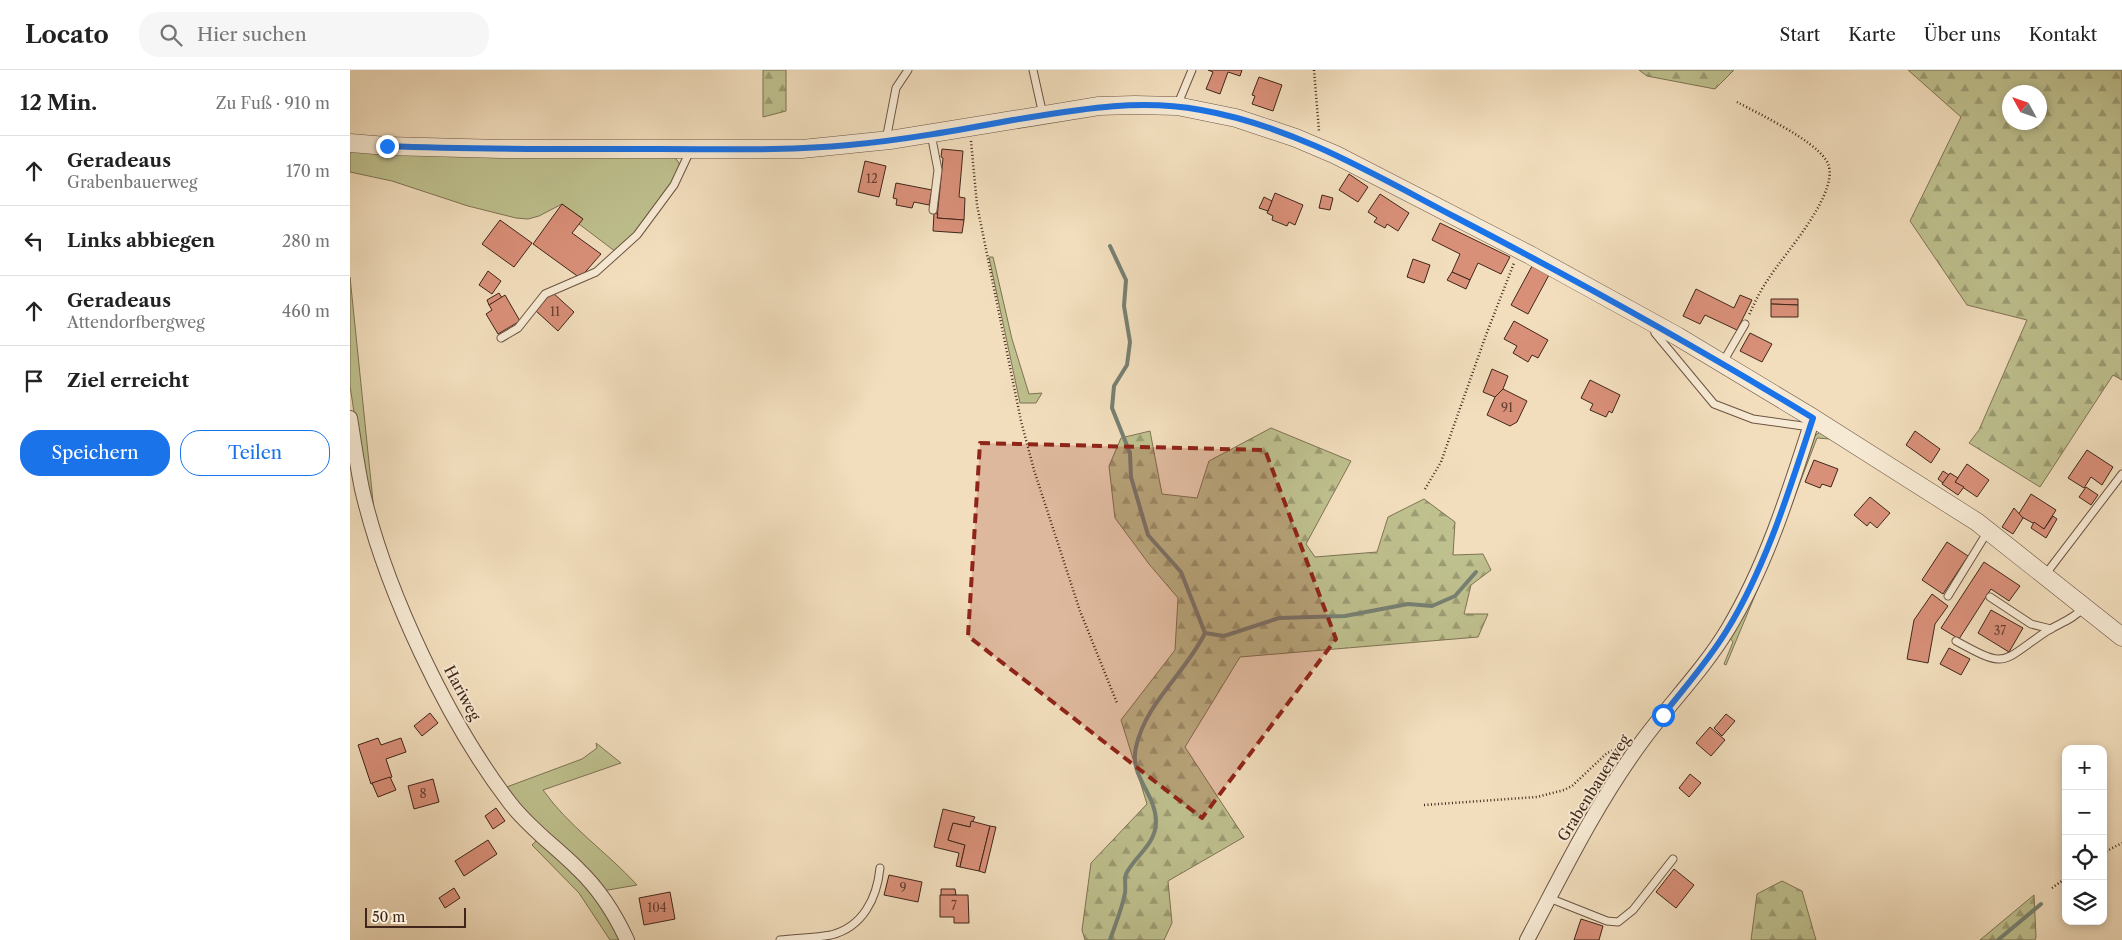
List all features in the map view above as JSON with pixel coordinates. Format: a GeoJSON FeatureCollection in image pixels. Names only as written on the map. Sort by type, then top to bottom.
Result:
{"type":"FeatureCollection","features":[{"type":"Feature","properties":{"kind":"street"},"geometry":{"type":"LineString","coordinates":[[350,143],[387,146],[502,149],[802,148],[886,141],[1109,106],[1177,106],[1236,118],[1320,147],[1519,250],[1654,323],[1723,363],[1812,422],[1989,530],[2122,637]]}},
{"type":"Feature","properties":{"kind":"street","name":"Hariweg"},"geometry":{"type":"LineString","coordinates":[[350,418],[352,442],[362,490],[380,551],[415,635],[452,712],[511,804],[590,882],[610,909],[627,940]]}},
{"type":"Feature","properties":{"kind":"street","name":"Grabenbauerweg"},"geometry":{"type":"LineString","coordinates":[[1527,940],[1610,787],[1636,750],[1714,651],[1743,602],[1764,556],[1812,422]]}},
{"type":"Feature","properties":{"kind":"lane"},"geometry":{"type":"LineString","coordinates":[[886,141],[896,88],[908,70]]}},
{"type":"Feature","properties":{"kind":"lane"},"geometry":{"type":"LineString","coordinates":[[1033,70],[1043,115]]}},
{"type":"Feature","properties":{"kind":"lane"},"geometry":{"type":"LineString","coordinates":[[1177,106],[1192,70]]}},
{"type":"Feature","properties":{"kind":"lane"},"geometry":{"type":"LineString","coordinates":[[931,134],[938,170],[933,210]]}},
{"type":"Feature","properties":{"kind":"lane"},"geometry":{"type":"LineString","coordinates":[[500,338],[518,328],[544,294],[596,272],[637,235],[674,185],[691,149]]}},
{"type":"Feature","properties":{"kind":"lane"},"geometry":{"type":"LineString","coordinates":[[1654,323],[1655,333],[1714,404],[1754,419],[1812,422]]}},
{"type":"Feature","properties":{"kind":"lane"},"geometry":{"type":"LineString","coordinates":[[1723,363],[1745,324]]}},
{"type":"Feature","properties":{"kind":"lane"},"geometry":{"type":"LineString","coordinates":[[2045,575],[2122,474]]}},
{"type":"Feature","properties":{"kind":"lane"},"geometry":{"type":"LineString","coordinates":[[1948,596],[1989,530]]}},
{"type":"Feature","properties":{"kind":"lane"},"geometry":{"type":"LineString","coordinates":[[1990,597],[2031,624],[2051,629]]}},
{"type":"Feature","properties":{"kind":"lane"},"geometry":{"type":"LineString","coordinates":[[1956,641],[1986,656],[2004,659],[2018,653],[2084,608]]}},
{"type":"Feature","properties":{"kind":"lane"},"geometry":{"type":"LineString","coordinates":[[1549,898],[1607,921],[1618,922],[1633,910],[1673,859]]}},
{"type":"Feature","properties":{"kind":"lane"},"geometry":{"type":"LineString","coordinates":[[780,940],[830,935],[846,929],[869,909],[878,887],[880,868]]}},
{"type":"Feature","properties":{"kind":"path"},"geometry":{"type":"LineString","coordinates":[[1314,70],[1320,147]]}},
{"type":"Feature","properties":{"kind":"path"},"geometry":{"type":"LineString","coordinates":[[1737,102],[1788,130],[1820,153],[1827,160],[1831,175],[1824,197],[1768,279],[1745,324]]}},
{"type":"Feature","properties":{"kind":"path"},"geometry":{"type":"LineString","coordinates":[[970,128],[976,205],[1021,422],[1034,470],[1080,611],[1117,703]]}},
{"type":"Feature","properties":{"kind":"path"},"geometry":{"type":"LineString","coordinates":[[1425,489],[1441,462],[1486,335],[1519,250]]}},
{"type":"Feature","properties":{"kind":"path"},"geometry":{"type":"LineString","coordinates":[[1424,805],[1536,797],[1572,786],[1615,748],[1623,746],[1636,750]]}},
{"type":"Feature","properties":{"kind":"path"},"geometry":{"type":"LineString","coordinates":[[2107,851],[2122,843]]}},
{"type":"Feature","properties":{"kind":"path"},"geometry":{"type":"LineString","coordinates":[[2052,888],[2063,880]]}},
{"type":"Feature","properties":{"kind":"highlighted area"},"geometry":{"type":"Polygon","coordinates":[[[980,443],[1265,450],[1336,639],[1202,818],[968,636],[980,443]]]}},
{"type":"Feature","properties":{"kind":"green space"},"geometry":{"type":"Polygon","coordinates":[[[763,70],[786,70],[786,111],[763,117],[763,70]]]}},
{"type":"Feature","properties":{"kind":"green space"},"geometry":{"type":"Polygon","coordinates":[[[1639,70],[1734,70],[1715,89],[1647,76],[1639,70]]]}},
{"type":"Feature","properties":{"kind":"green space"},"geometry":{"type":"Polygon","coordinates":[[[1908,70],[2122,70],[2122,380],[2113,375],[2040,487],[1969,443],[1979,430],[2027,320],[1967,305],[1910,221],[1961,117],[1908,70]]]}},
{"type":"Feature","properties":{"kind":"green space"},"geometry":{"type":"Polygon","coordinates":[[[350,151],[675,157],[680,165],[667,190],[652,212],[616,252],[579,224],[582,218],[562,204],[539,216],[528,219],[516,218],[468,206],[392,181],[350,172],[350,151]]]}},
{"type":"Feature","properties":{"kind":"green space"},"geometry":{"type":"Polygon","coordinates":[[[989,257],[993,257],[1012,339],[1029,394],[1042,393],[1036,403],[1020,403],[989,257]]]}},
{"type":"Feature","properties":{"kind":"green space"},"geometry":{"type":"Polygon","coordinates":[[[350,277],[375,521],[362,464],[350,386],[350,277]]]}},
{"type":"Feature","properties":{"kind":"green space"},"geometry":{"type":"Polygon","coordinates":[[[1271,428],[1351,461],[1306,544],[1315,557],[1377,552],[1388,517],[1424,499],[1455,522],[1453,555],[1483,554],[1491,570],[1471,585],[1464,614],[1488,614],[1478,637],[1240,657],[1185,747],[1244,837],[1168,881],[1172,923],[1164,940],[1085,940],[1082,930],[1091,863],[1147,804],[1121,720],[1175,650],[1178,598],[1149,564],[1115,518],[1109,466],[1121,438],[1150,431],[1162,494],[1197,498],[1209,461],[1271,428]]]}},
{"type":"Feature","properties":{"kind":"green space"},"geometry":{"type":"Polygon","coordinates":[[[1820,432],[1830,439],[1817,438],[1776,545],[1726,665],[1724,664],[1733,642],[1730,638],[1813,437],[1820,432]]]}},
{"type":"Feature","properties":{"kind":"green space"},"geometry":{"type":"Polygon","coordinates":[[[596,743],[621,763],[543,790],[564,815],[637,885],[602,891],[534,823],[504,788],[582,759],[597,748],[596,743]]]}},
{"type":"Feature","properties":{"kind":"green space"},"geometry":{"type":"Polygon","coordinates":[[[539,838],[582,878],[623,940],[610,940],[579,893],[532,845],[539,838]]]}},
{"type":"Feature","properties":{"kind":"green space"},"geometry":{"type":"Polygon","coordinates":[[[1782,881],[1802,891],[1816,940],[1751,940],[1757,894],[1782,881]]]}},
{"type":"Feature","properties":{"kind":"green space"},"geometry":{"type":"Polygon","coordinates":[[[2034,895],[2035,940],[1980,940],[2034,895]]]}},
{"type":"Feature","properties":{"kind":"building"},"geometry":{"type":"Polygon","coordinates":[[[1208,70],[1242,70],[1240,76],[1228,72],[1220,94],[1206,89],[1213,72],[1208,70]]]}},
{"type":"Feature","properties":{"kind":"building"},"geometry":{"type":"Polygon","coordinates":[[[1259,77],[1282,85],[1273,111],[1252,104],[1255,96],[1252,95],[1259,77]]]}},
{"type":"Feature","properties":{"kind":"building"},"geometry":{"type":"Polygon","coordinates":[[[942,149],[963,151],[959,197],[965,198],[964,220],[937,218],[943,158],[941,157],[942,149]]]}},
{"type":"Feature","properties":{"kind":"building"},"geometry":{"type":"Polygon","coordinates":[[[865,161],[886,166],[879,197],[858,192],[865,161]]]}},
{"type":"Feature","properties":{"kind":"building"},"geometry":{"type":"Polygon","coordinates":[[[1349,174],[1368,187],[1358,202],[1339,190],[1349,174]]]}},
{"type":"Feature","properties":{"kind":"building"},"geometry":{"type":"Polygon","coordinates":[[[896,183],[932,190],[929,205],[914,202],[912,208],[896,205],[897,199],[893,198],[896,183]]]}},
{"type":"Feature","properties":{"kind":"building"},"geometry":{"type":"Polygon","coordinates":[[[1275,193],[1303,205],[1295,225],[1289,222],[1287,226],[1272,220],[1273,216],[1267,213],[1275,193]]]}},
{"type":"Feature","properties":{"kind":"building"},"geometry":{"type":"Polygon","coordinates":[[[1380,194],[1409,213],[1398,231],[1387,224],[1385,228],[1374,222],[1377,218],[1368,212],[1380,194]]]}},
{"type":"Feature","properties":{"kind":"building"},"geometry":{"type":"Polygon","coordinates":[[[1322,195],[1333,198],[1330,210],[1319,208],[1322,195]]]}},
{"type":"Feature","properties":{"kind":"building"},"geometry":{"type":"Polygon","coordinates":[[[1264,197],[1272,201],[1268,211],[1259,208],[1264,197]]]}},
{"type":"Feature","properties":{"kind":"building"},"geometry":{"type":"Polygon","coordinates":[[[562,204],[583,219],[572,233],[601,254],[580,278],[533,244],[562,204]]]}},
{"type":"Feature","properties":{"kind":"building"},"geometry":{"type":"Polygon","coordinates":[[[934,213],[938,214],[937,218],[964,220],[962,233],[933,231],[934,213]]]}},
{"type":"Feature","properties":{"kind":"building"},"geometry":{"type":"Polygon","coordinates":[[[500,220],[532,243],[514,267],[482,244],[500,220]]]}},
{"type":"Feature","properties":{"kind":"building"},"geometry":{"type":"Polygon","coordinates":[[[1440,223],[1510,257],[1501,274],[1478,263],[1470,280],[1452,272],[1460,254],[1432,240],[1440,223]]]}},
{"type":"Feature","properties":{"kind":"building"},"geometry":{"type":"Polygon","coordinates":[[[1413,259],[1430,265],[1424,283],[1407,277],[1413,259]]]}},
{"type":"Feature","properties":{"kind":"building"},"geometry":{"type":"Polygon","coordinates":[[[1532,266],[1549,275],[1528,314],[1511,305],[1532,266]]]}},
{"type":"Feature","properties":{"kind":"building"},"geometry":{"type":"Polygon","coordinates":[[[488,271],[501,281],[492,294],[479,285],[488,271]]]}},
{"type":"Feature","properties":{"kind":"building"},"geometry":{"type":"Polygon","coordinates":[[[1452,272],[1470,280],[1466,289],[1447,280],[1452,272]]]}},
{"type":"Feature","properties":{"kind":"building"},"geometry":{"type":"Polygon","coordinates":[[[1696,289],[1734,308],[1740,295],[1752,300],[1737,330],[1705,315],[1700,324],[1683,316],[1696,289]]]}},
{"type":"Feature","properties":{"kind":"building"},"geometry":{"type":"Polygon","coordinates":[[[552,292],[574,312],[558,331],[536,311],[552,292]]]}},
{"type":"Feature","properties":{"kind":"building"},"geometry":{"type":"Polygon","coordinates":[[[499,293],[502,298],[489,305],[487,300],[499,293]]]}},
{"type":"Feature","properties":{"kind":"building"},"geometry":{"type":"Polygon","coordinates":[[[505,295],[520,321],[498,334],[486,314],[492,310],[489,305],[505,295]]]}},
{"type":"Feature","properties":{"kind":"building"},"geometry":{"type":"Polygon","coordinates":[[[1771,299],[1798,299],[1798,305],[1771,304],[1771,299]]]}},
{"type":"Feature","properties":{"kind":"building"},"geometry":{"type":"Polygon","coordinates":[[[1771,304],[1798,305],[1798,317],[1771,317],[1771,304]]]}},
{"type":"Feature","properties":{"kind":"building"},"geometry":{"type":"Polygon","coordinates":[[[1514,321],[1548,340],[1538,358],[1532,355],[1528,362],[1513,353],[1517,346],[1504,339],[1514,321]]]}},
{"type":"Feature","properties":{"kind":"building"},"geometry":{"type":"Polygon","coordinates":[[[1750,333],[1772,344],[1762,362],[1740,351],[1750,333]]]}},
{"type":"Feature","properties":{"kind":"building"},"geometry":{"type":"Polygon","coordinates":[[[1492,369],[1508,376],[1503,389],[1495,397],[1483,392],[1492,369]]]}},
{"type":"Feature","properties":{"kind":"building"},"geometry":{"type":"Polygon","coordinates":[[[1590,380],[1620,395],[1612,413],[1609,411],[1606,417],[1590,410],[1593,404],[1581,398],[1590,380]]]}},
{"type":"Feature","properties":{"kind":"building"},"geometry":{"type":"Polygon","coordinates":[[[1503,389],[1527,401],[1517,422],[1510,426],[1487,415],[1495,397],[1503,389]]]}},
{"type":"Feature","properties":{"kind":"building"},"geometry":{"type":"Polygon","coordinates":[[[1915,431],[1940,449],[1931,463],[1906,445],[1915,431]]]}},
{"type":"Feature","properties":{"kind":"building"},"geometry":{"type":"Polygon","coordinates":[[[2087,450],[2113,467],[2102,485],[2091,477],[2084,488],[2068,478],[2087,450]]]}},
{"type":"Feature","properties":{"kind":"building"},"geometry":{"type":"Polygon","coordinates":[[[1814,460],[1838,469],[1831,487],[1822,484],[1820,488],[1805,482],[1814,460]]]}},
{"type":"Feature","properties":{"kind":"building"},"geometry":{"type":"Polygon","coordinates":[[[1967,464],[1989,480],[1977,497],[1955,482],[1967,464]]]}},
{"type":"Feature","properties":{"kind":"building"},"geometry":{"type":"Polygon","coordinates":[[[1943,471],[1949,475],[1943,483],[1938,479],[1943,471]]]}},
{"type":"Feature","properties":{"kind":"building"},"geometry":{"type":"Polygon","coordinates":[[[1950,473],[1958,478],[1955,482],[1964,487],[1958,495],[1942,484],[1950,473]]]}},
{"type":"Feature","properties":{"kind":"building"},"geometry":{"type":"Polygon","coordinates":[[[2086,487],[2098,495],[2091,505],[2079,497],[2086,487]]]}},
{"type":"Feature","properties":{"kind":"building"},"geometry":{"type":"Polygon","coordinates":[[[2031,494],[2056,510],[2044,529],[2018,515],[2031,494]]]}},
{"type":"Feature","properties":{"kind":"building"},"geometry":{"type":"Polygon","coordinates":[[[1870,497],[1890,513],[1877,528],[1870,522],[1867,526],[1854,515],[1870,497]]]}},
{"type":"Feature","properties":{"kind":"building"},"geometry":{"type":"Polygon","coordinates":[[[2014,508],[2023,518],[2013,534],[2002,527],[2014,508]]]}},
{"type":"Feature","properties":{"kind":"building"},"geometry":{"type":"Polygon","coordinates":[[[2053,516],[2057,519],[2046,538],[2031,528],[2034,522],[2044,529],[2053,516]]]}},
{"type":"Feature","properties":{"kind":"building"},"geometry":{"type":"Polygon","coordinates":[[[1947,542],[1968,556],[1943,594],[1922,580],[1947,542]]]}},
{"type":"Feature","properties":{"kind":"building"},"geometry":{"type":"Polygon","coordinates":[[[1984,562],[2020,586],[2009,601],[1991,589],[1959,639],[1941,628],[1984,562]]]}},
{"type":"Feature","properties":{"kind":"building"},"geometry":{"type":"Polygon","coordinates":[[[1932,594],[1948,606],[1935,624],[1928,663],[1907,659],[1914,620],[1932,594]]]}},
{"type":"Feature","properties":{"kind":"building"},"geometry":{"type":"Polygon","coordinates":[[[1991,610],[2023,628],[2009,652],[1978,633],[1991,610]]]}},
{"type":"Feature","properties":{"kind":"building"},"geometry":{"type":"Polygon","coordinates":[[[1949,648],[1970,659],[1961,675],[1940,664],[1949,648]]]}},
{"type":"Feature","properties":{"kind":"building"},"geometry":{"type":"Polygon","coordinates":[[[430,713],[438,723],[422,736],[414,726],[430,713]]]}},
{"type":"Feature","properties":{"kind":"building"},"geometry":{"type":"Polygon","coordinates":[[[1726,714],[1735,721],[1722,736],[1714,728],[1726,714]]]}},
{"type":"Feature","properties":{"kind":"building"},"geometry":{"type":"Polygon","coordinates":[[[1710,727],[1725,740],[1711,756],[1696,743],[1710,727]]]}},
{"type":"Feature","properties":{"kind":"building"},"geometry":{"type":"Polygon","coordinates":[[[378,738],[381,745],[401,738],[406,752],[386,759],[392,777],[371,784],[358,745],[378,738]]]}},
{"type":"Feature","properties":{"kind":"building"},"geometry":{"type":"Polygon","coordinates":[[[1690,774],[1701,783],[1689,797],[1679,788],[1690,774]]]}},
{"type":"Feature","properties":{"kind":"building"},"geometry":{"type":"Polygon","coordinates":[[[390,777],[396,790],[378,797],[372,783],[390,777]]]}},
{"type":"Feature","properties":{"kind":"building"},"geometry":{"type":"Polygon","coordinates":[[[433,779],[439,802],[414,809],[408,786],[433,779]]]}},
{"type":"Feature","properties":{"kind":"building"},"geometry":{"type":"Polygon","coordinates":[[[496,808],[505,821],[493,829],[485,816],[496,808]]]}},
{"type":"Feature","properties":{"kind":"building"},"geometry":{"type":"Polygon","coordinates":[[[943,809],[975,817],[970,827],[953,823],[948,840],[965,845],[960,867],[956,866],[959,853],[934,847],[943,809]]]}},
{"type":"Feature","properties":{"kind":"building"},"geometry":{"type":"Polygon","coordinates":[[[971,821],[990,826],[979,871],[960,867],[965,845],[948,840],[953,823],[970,827],[971,821]]]}},
{"type":"Feature","properties":{"kind":"building"},"geometry":{"type":"Polygon","coordinates":[[[990,826],[996,827],[985,873],[979,871],[990,826]]]}},
{"type":"Feature","properties":{"kind":"building"},"geometry":{"type":"Polygon","coordinates":[[[488,840],[497,854],[464,876],[455,861],[488,840]]]}},
{"type":"Feature","properties":{"kind":"building"},"geometry":{"type":"Polygon","coordinates":[[[1674,869],[1694,885],[1676,908],[1656,892],[1674,869]]]}},
{"type":"Feature","properties":{"kind":"building"},"geometry":{"type":"Polygon","coordinates":[[[889,875],[922,882],[918,902],[884,895],[889,875]]]}},
{"type":"Feature","properties":{"kind":"building"},"geometry":{"type":"Polygon","coordinates":[[[454,888],[460,898],[445,908],[439,898],[454,888]]]}},
{"type":"Feature","properties":{"kind":"building"},"geometry":{"type":"Polygon","coordinates":[[[941,889],[955,889],[956,895],[941,896],[941,889]]]}},
{"type":"Feature","properties":{"kind":"building"},"geometry":{"type":"Polygon","coordinates":[[[670,892],[675,919],[644,925],[639,898],[670,892]]]}},
{"type":"Feature","properties":{"kind":"building"},"geometry":{"type":"Polygon","coordinates":[[[940,895],[968,895],[969,923],[954,923],[954,917],[940,917],[940,895]]]}},
{"type":"Feature","properties":{"kind":"building"},"geometry":{"type":"Polygon","coordinates":[[[1581,919],[1603,926],[1599,940],[1574,940],[1581,919]]]}},
{"type":"Feature","properties":{"kind":"waterway"},"geometry":{"type":"LineString","coordinates":[[1110,246],[1126,280],[1124,306],[1130,342],[1127,365],[1114,386],[1112,408],[1130,453],[1131,477],[1148,535],[1181,572],[1205,633],[1197,648],[1148,716],[1136,747],[1136,767],[1152,802],[1155,812],[1155,830],[1153,837],[1126,874],[1124,899],[1110,940]]}},
{"type":"Feature","properties":{"kind":"waterway"},"geometry":{"type":"LineString","coordinates":[[1205,633],[1224,636],[1279,618],[1345,616],[1408,604],[1432,606],[1455,596],[1476,572]]}},
{"type":"Feature","properties":{"kind":"waterway"},"geometry":{"type":"LineString","coordinates":[[1998,940],[2041,904]]}},
{"type":"Feature","properties":{"kind":"route"},"geometry":{"type":"LineString","coordinates":[[387,146],[502,149],[802,148],[844,146],[1083,108],[1136,104],[1177,106],[1222,114],[1272,129],[1320,147],[1530,255],[1654,323],[1813,418],[1764,556],[1743,602],[1714,651],[1663,715]]}}]}
